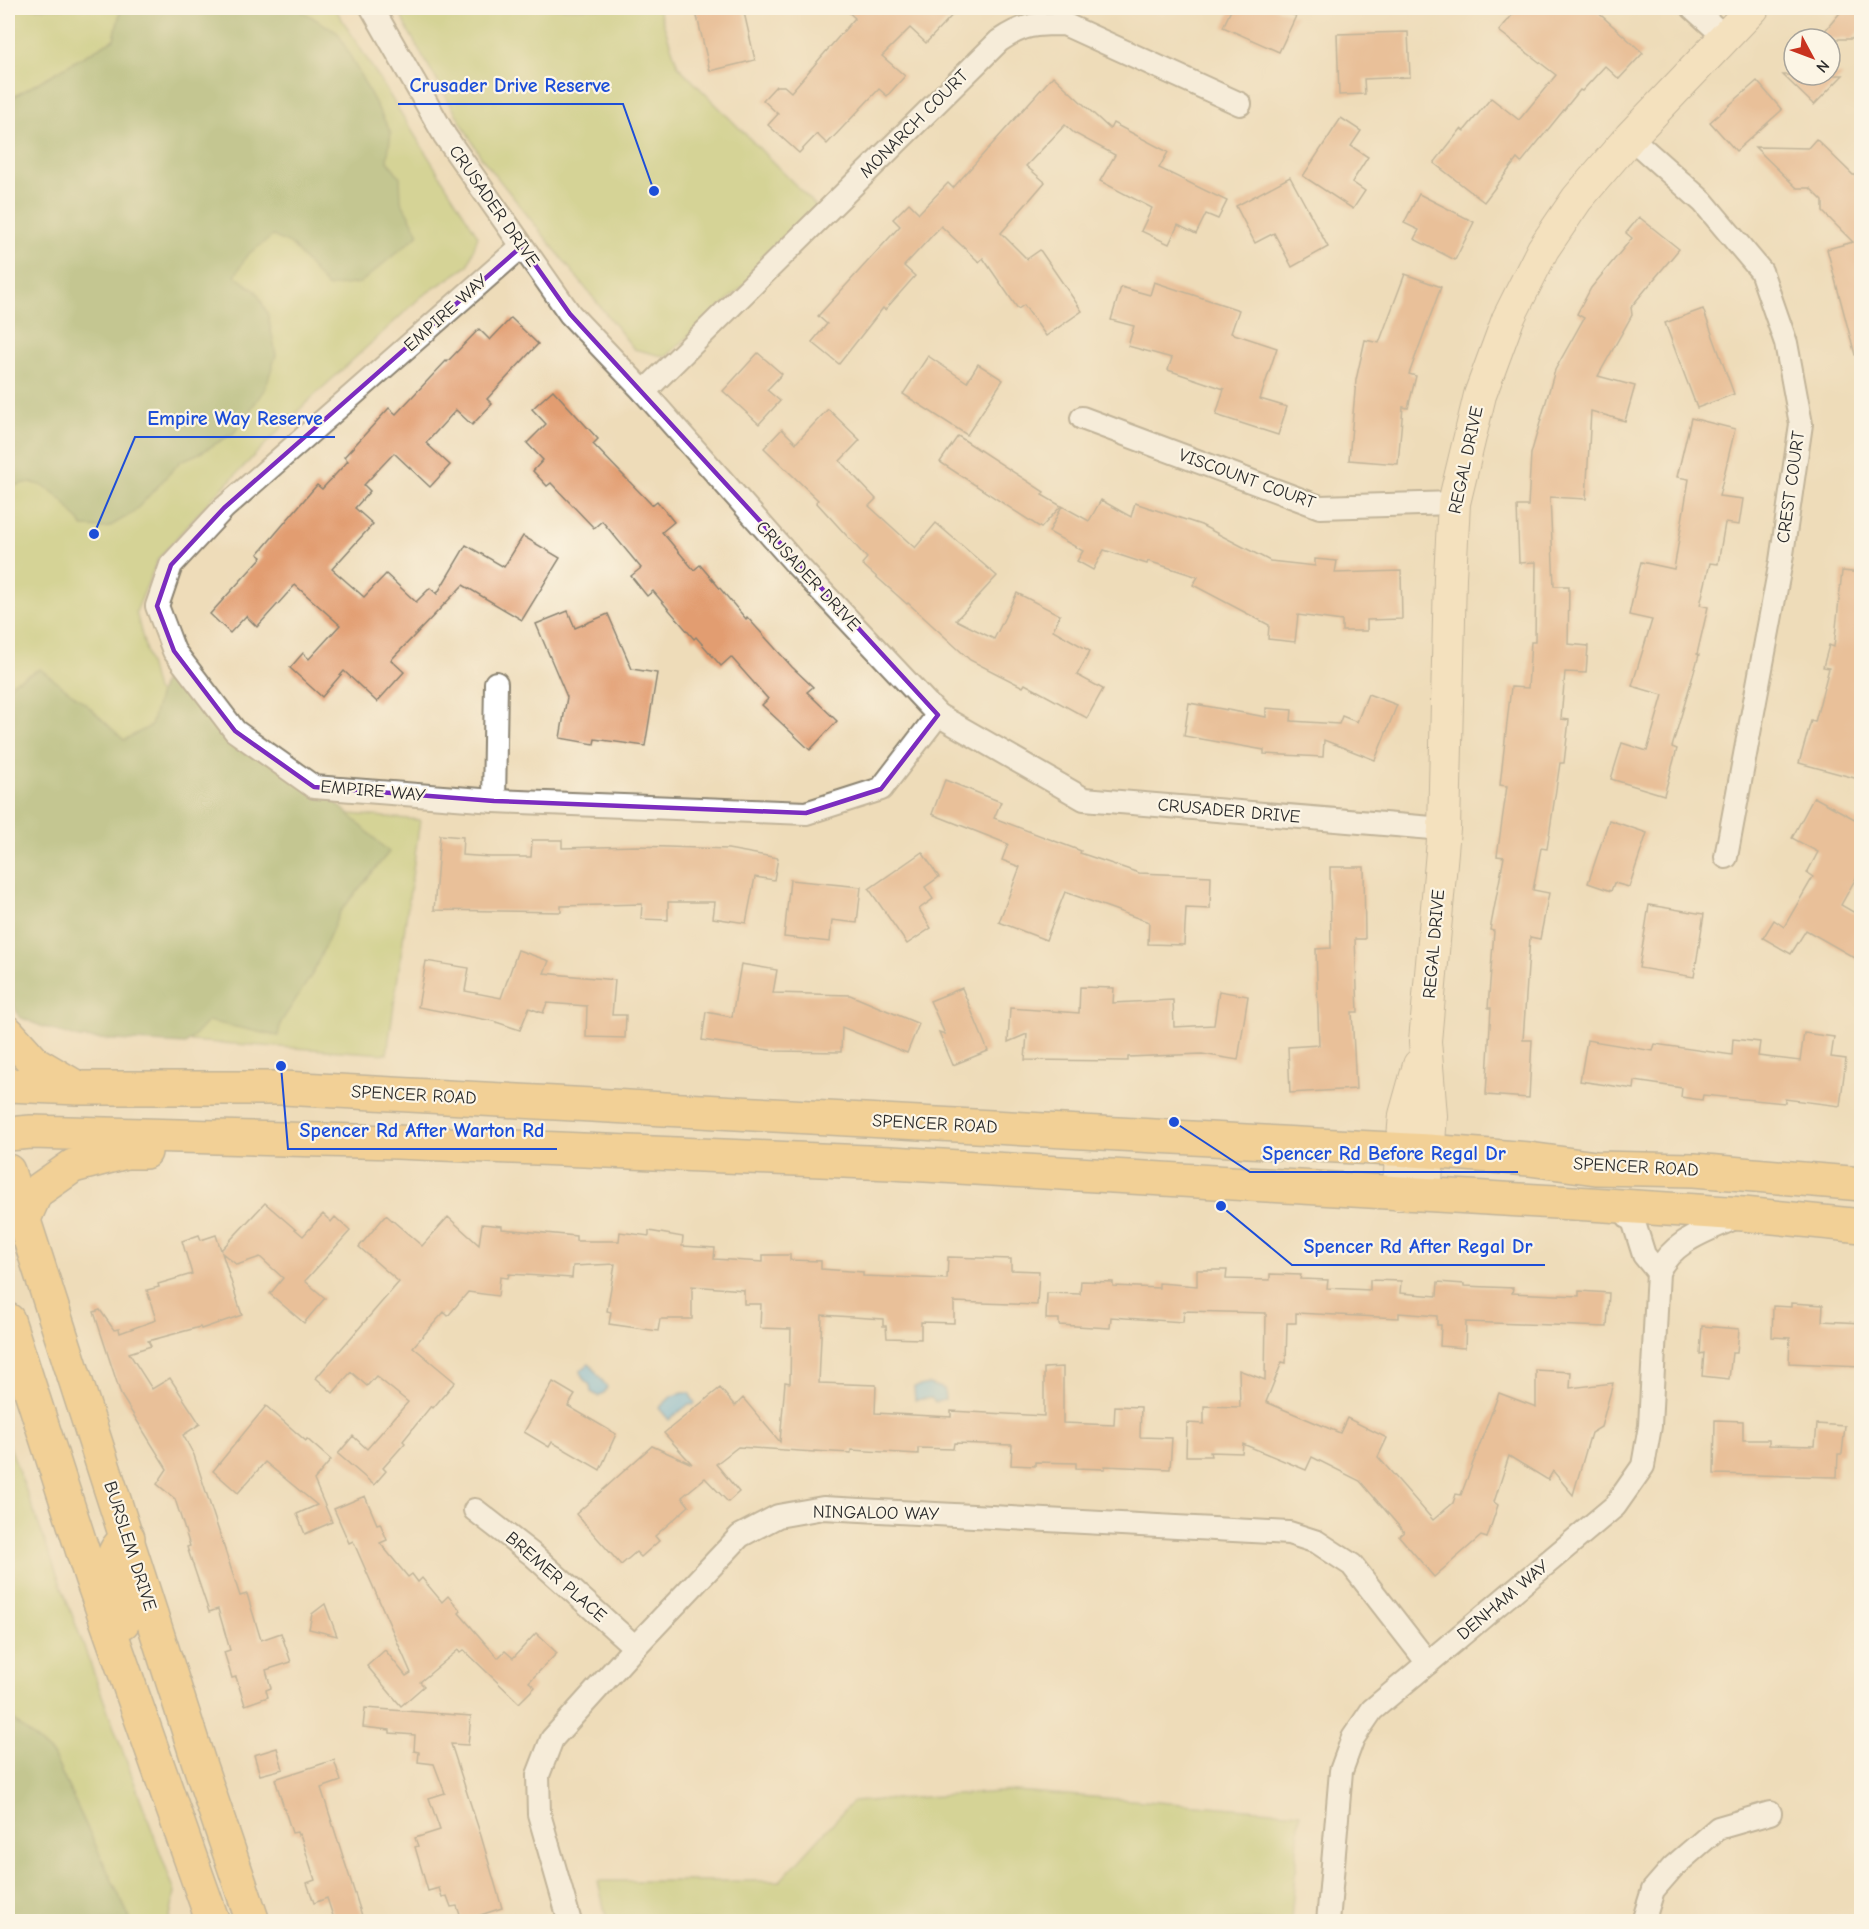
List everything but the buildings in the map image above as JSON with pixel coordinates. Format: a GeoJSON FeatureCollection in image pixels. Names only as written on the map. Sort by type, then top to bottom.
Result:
{"type":"FeatureCollection","features":[{"type":"Feature","properties":{"kind":"main road"},"geometry":{"type":"LineString","coordinates":[[8,1034],[35,1063],[78,1088]]}},
{"type":"Feature","properties":{"kind":"main road","name":"SPENCER ROAD"},"geometry":{"type":"LineString","coordinates":[[8,1085],[78,1088],[283,1088],[1415,1151],[1529,1159],[1596,1168],[1694,1170],[1862,1184]]}},
{"type":"Feature","properties":{"kind":"main road"},"geometry":{"type":"LineString","coordinates":[[458,1098],[460,1111],[470,1124],[513,1129],[558,1139],[587,1150]]}},
{"type":"Feature","properties":{"kind":"main road"},"geometry":{"type":"LineString","coordinates":[[8,1134],[31,1132],[396,1142],[903,1164],[1618,1205],[1862,1226]]}},
{"type":"Feature","properties":{"kind":"main road"},"geometry":{"type":"LineString","coordinates":[[24,1219],[36,1192],[73,1166],[126,1152],[182,1153],[226,1138]]}},
{"type":"Feature","properties":{"kind":"main road"},"geometry":{"type":"LineString","coordinates":[[1188,1138],[1224,1162],[1290,1168],[1302,1174],[1305,1188]]}},
{"type":"Feature","properties":{"kind":"main road","name":"BURSLEM DRIVE"},"geometry":{"type":"LineString","coordinates":[[8,1170],[253,1922]]}},
{"type":"Feature","properties":{"kind":"main road"},"geometry":{"type":"LineString","coordinates":[[1694,1170],[1720,1188],[1862,1201]]}},
{"type":"Feature","properties":{"kind":"main road"},"geometry":{"type":"LineString","coordinates":[[8,1320],[91,1577],[213,1922]]}},
{"type":"Feature","properties":{"kind":"main road"},"geometry":{"type":"LineString","coordinates":[[8,1377],[18,1404],[45,1437]]}},
{"type":"Feature","properties":{"kind":"main road"},"geometry":{"type":"LineString","coordinates":[[124,1669],[123,1618],[119,1588],[113,1569],[114,1553],[128,1538]]}},
{"type":"Feature","properties":{"kind":"street","name":"CRUSADER DRIVE"},"geometry":{"type":"LineString","coordinates":[[372,8],[445,136],[570,315],[644,392],[796,564],[938,715],[1084,799],[1444,829]]}},
{"type":"Feature","properties":{"kind":"street"},"geometry":{"type":"LineString","coordinates":[[1693,8],[1725,37]]}},
{"type":"Feature","properties":{"kind":"street","name":"REGAL DRIVE"},"geometry":{"type":"LineString","coordinates":[[1412,1194],[1415,1151],[1431,1116],[1425,1041],[1444,829],[1454,503],[1480,395],[1508,319],[1543,249],[1577,199],[1630,137],[1753,8]]}},
{"type":"Feature","properties":{"kind":"street","name":"MONARCH COURT"},"geometry":{"type":"LineString","coordinates":[[644,392],[999,41],[1017,29],[1037,24],[1064,24],[1240,104]]}},
{"type":"Feature","properties":{"kind":"street","name":"CREST COURT"},"geometry":{"type":"LineString","coordinates":[[1630,137],[1703,202],[1761,271],[1786,343],[1801,424],[1781,561],[1726,857]]}},
{"type":"Feature","properties":{"kind":"street","name":"EMPIRE WAY"},"geometry":{"type":"LineString","coordinates":[[522,246],[224,508],[171,565],[157,606],[174,651],[236,731],[314,787],[494,801],[806,813],[881,789],[938,715]]}},
{"type":"Feature","properties":{"kind":"street","name":"VISCOUNT COURT"},"geometry":{"type":"LineString","coordinates":[[1082,418],[1320,507],[1454,503]]}},
{"type":"Feature","properties":{"kind":"street"},"geometry":{"type":"LineString","coordinates":[[494,801],[496,683]]}},
{"type":"Feature","properties":{"kind":"street"},"geometry":{"type":"LineString","coordinates":[[1618,1205],[1634,1223],[1644,1255],[1658,1272],[1662,1263],[1685,1241],[1699,1232],[1743,1214]]}},
{"type":"Feature","properties":{"kind":"street","name":"DENHAM WAY"},"geometry":{"type":"LineString","coordinates":[[1328,1922],[1341,1771],[1353,1738],[1372,1710],[1615,1506],[1643,1466],[1651,1421],[1658,1272]]}},
{"type":"Feature","properties":{"kind":"street","name":"NINGALOO WAY"},"geometry":{"type":"LineString","coordinates":[[570,1922],[539,1814],[538,1775],[552,1739],[740,1536],[778,1516],[823,1508],[1289,1533],[1317,1542],[1352,1565],[1428,1663]]}},
{"type":"Feature","properties":{"kind":"street","name":"BREMER PLACE"},"geometry":{"type":"LineString","coordinates":[[475,1510],[533,1555],[635,1647]]}},
{"type":"Feature","properties":{"kind":"street"},"geometry":{"type":"LineString","coordinates":[[1643,1922],[1653,1890],[1673,1867],[1718,1828],[1770,1813]]}},
{"type":"Feature","properties":{"kind":"highlighted area"},"geometry":{"type":"Polygon","coordinates":[[[522,246],[570,314],[938,715],[881,789],[806,813],[494,801],[314,787],[235,731],[174,651],[157,606],[171,565],[224,508],[522,246]]]}},
{"type":"Feature","properties":{"kind":"green space"},"geometry":{"type":"Polygon","coordinates":[[[8,8],[335,8],[478,236],[468,266],[422,296],[304,405],[201,510],[158,559],[136,612],[156,690],[225,770],[292,809],[420,820],[387,1054],[113,1036],[8,978],[8,8]]]}},
{"type":"Feature","properties":{"kind":"green space"},"geometry":{"type":"Polygon","coordinates":[[[121,8],[291,8],[299,9],[338,33],[391,133],[387,160],[400,177],[401,201],[419,234],[360,283],[327,287],[292,245],[273,236],[247,255],[235,276],[257,292],[268,315],[276,355],[265,389],[234,433],[202,452],[181,461],[133,513],[107,528],[83,527],[61,499],[42,486],[31,483],[20,484],[8,490],[8,100],[114,39],[121,8]]]}},
{"type":"Feature","properties":{"kind":"green space"},"geometry":{"type":"Polygon","coordinates":[[[398,8],[658,8],[678,66],[823,213],[666,357],[634,349],[481,157],[406,27],[398,8]]]}},
{"type":"Feature","properties":{"kind":"green space"},"geometry":{"type":"Polygon","coordinates":[[[40,669],[87,705],[124,740],[151,726],[163,681],[198,694],[328,795],[389,852],[340,912],[313,973],[281,1022],[278,1036],[208,1021],[186,1044],[79,1038],[19,1017],[8,989],[8,690],[13,682],[40,669]]]}},
{"type":"Feature","properties":{"kind":"green space"},"geometry":{"type":"Polygon","coordinates":[[[8,1442],[175,1892],[169,1921],[131,1921],[53,1755],[8,1715],[8,1442]]]}},
{"type":"Feature","properties":{"kind":"green space"},"geometry":{"type":"Polygon","coordinates":[[[8,1715],[53,1755],[131,1921],[8,1921],[8,1715]]]}},
{"type":"Feature","properties":{"kind":"green space"},"geometry":{"type":"Polygon","coordinates":[[[1015,1791],[1300,1813],[1291,1921],[607,1921],[598,1881],[780,1881],[852,1802],[1015,1791]]]}},
{"type":"Feature","properties":{"kind":"water"},"geometry":{"type":"Polygon","coordinates":[[[589,1364],[607,1387],[605,1392],[598,1396],[591,1392],[590,1385],[582,1375],[581,1370],[589,1364]]]}},
{"type":"Feature","properties":{"kind":"water"},"geometry":{"type":"Polygon","coordinates":[[[929,1384],[944,1389],[945,1400],[935,1402],[931,1398],[915,1400],[914,1387],[929,1384]]]}},
{"type":"Feature","properties":{"kind":"water"},"geometry":{"type":"Polygon","coordinates":[[[689,1393],[695,1403],[689,1404],[669,1420],[659,1408],[672,1396],[689,1393]]]}},
{"type":"Feature","properties":{"kind":"place","name":"Crusader Drive Reserve"},"geometry":{"type":"Point","coordinates":[654,191]}},
{"type":"Feature","properties":{"kind":"place","name":"Empire Way Reserve"},"geometry":{"type":"Point","coordinates":[94,534]}},
{"type":"Feature","properties":{"kind":"place","name":"Spencer Rd After Warton Rd"},"geometry":{"type":"Point","coordinates":[281,1066]}},
{"type":"Feature","properties":{"kind":"place","name":"Spencer Rd Before Regal Dr"},"geometry":{"type":"Point","coordinates":[1174,1122]}},
{"type":"Feature","properties":{"kind":"place","name":"Spencer Rd After Regal Dr"},"geometry":{"type":"Point","coordinates":[1221,1206]}}]}
